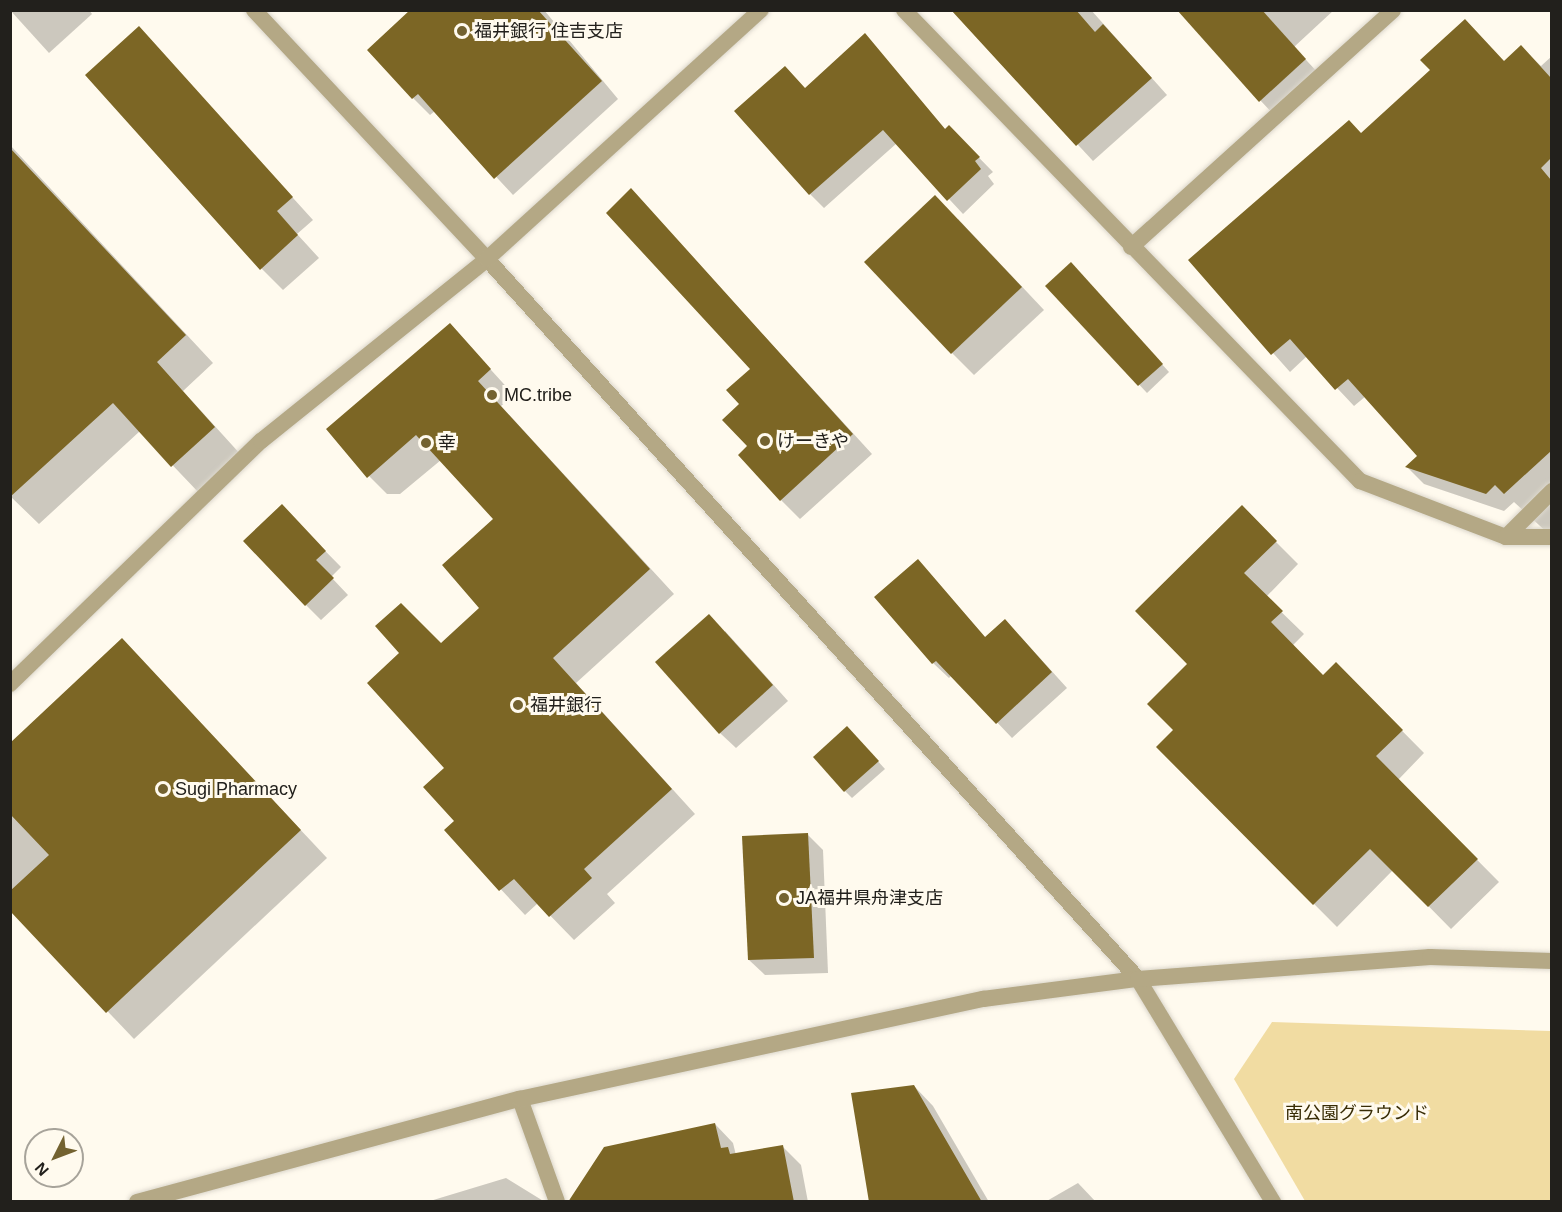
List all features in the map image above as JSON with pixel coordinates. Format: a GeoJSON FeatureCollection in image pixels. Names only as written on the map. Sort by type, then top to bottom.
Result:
{"type":"FeatureCollection","features":[{"type":"Feature","properties":{"kind":"street"},"geometry":{"type":"LineString","coordinates":[[254,10],[487,259],[1138,979],[1273,1202]]}},
{"type":"Feature","properties":{"kind":"street"},"geometry":{"type":"LineString","coordinates":[[10,684],[261,441],[487,259],[760,10]]}},
{"type":"Feature","properties":{"kind":"street"},"geometry":{"type":"LineString","coordinates":[[904,10],[1360,481],[1506,537],[1551,537]]}},
{"type":"Feature","properties":{"kind":"street"},"geometry":{"type":"LineString","coordinates":[[1131,247],[1393,10]]}},
{"type":"Feature","properties":{"kind":"street"},"geometry":{"type":"LineString","coordinates":[[1506,537],[1551,491]]}},
{"type":"Feature","properties":{"kind":"street"},"geometry":{"type":"LineString","coordinates":[[137,1202],[520,1099],[983,999],[1138,979],[1431,957],[1551,961]]}},
{"type":"Feature","properties":{"kind":"street"},"geometry":{"type":"LineString","coordinates":[[520,1099],[557,1202]]}},
{"type":"Feature","properties":{"kind":"green space","name":"南公園グラウンド"},"geometry":{"type":"Polygon","coordinates":[[[1272,1022],[1551,1031],[1551,1201],[1305,1201],[1234,1079],[1272,1022]]]}},
{"type":"Feature","properties":{"kind":"building"},"geometry":{"type":"Polygon","coordinates":[[[410,10],[538,10],[602,81],[494,179],[418,94],[412,99],[367,50],[410,10]]]}},
{"type":"Feature","properties":{"kind":"building"},"geometry":{"type":"Polygon","coordinates":[[[951,10],[1076,10],[1095,32],[1103,24],[1152,78],[1076,146],[951,10]]]}},
{"type":"Feature","properties":{"kind":"building"},"geometry":{"type":"Polygon","coordinates":[[[1177,10],[1262,10],[1306,59],[1259,102],[1177,10]]]}},
{"type":"Feature","properties":{"kind":"building"},"geometry":{"type":"Polygon","coordinates":[[[1465,19],[1504,61],[1521,45],[1551,78],[1551,158],[1541,168],[1551,180],[1551,451],[1504,494],[1495,485],[1486,494],[1405,467],[1417,456],[1348,379],[1335,390],[1290,339],[1271,355],[1188,260],[1349,120],[1361,133],[1430,70],[1420,60],[1465,19]]]}},
{"type":"Feature","properties":{"kind":"building"},"geometry":{"type":"Polygon","coordinates":[[[139,26],[293,197],[277,211],[298,235],[260,270],[85,75],[139,26]]]}},
{"type":"Feature","properties":{"kind":"building"},"geometry":{"type":"Polygon","coordinates":[[[865,33],[945,129],[949,125],[980,157],[975,161],[981,169],[947,201],[883,130],[809,195],[734,111],[785,66],[805,88],[865,33]]]}},
{"type":"Feature","properties":{"kind":"building"},"geometry":{"type":"Polygon","coordinates":[[[10,148],[186,335],[157,362],[215,427],[171,467],[113,403],[10,497],[10,148]]]}},
{"type":"Feature","properties":{"kind":"building"},"geometry":{"type":"Polygon","coordinates":[[[631,188],[853,434],[780,501],[738,455],[747,446],[722,420],[739,404],[726,390],[750,369],[606,213],[631,188]]]}},
{"type":"Feature","properties":{"kind":"building"},"geometry":{"type":"Polygon","coordinates":[[[935,195],[1022,287],[951,354],[864,262],[935,195]]]}},
{"type":"Feature","properties":{"kind":"building"},"geometry":{"type":"Polygon","coordinates":[[[1071,262],[1163,364],[1138,386],[1045,286],[1071,262]]]}},
{"type":"Feature","properties":{"kind":"building"},"geometry":{"type":"Polygon","coordinates":[[[450,323],[491,369],[478,381],[650,569],[553,658],[672,789],[584,869],[592,878],[549,917],[514,879],[499,891],[444,830],[454,821],[423,787],[444,768],[367,683],[399,653],[375,626],[401,603],[441,643],[479,608],[442,565],[493,519],[416,435],[367,478],[326,429],[450,323]]]}},
{"type":"Feature","properties":{"kind":"building"},"geometry":{"type":"Polygon","coordinates":[[[282,504],[326,551],[316,560],[334,578],[305,606],[243,541],[282,504]]]}},
{"type":"Feature","properties":{"kind":"building"},"geometry":{"type":"Polygon","coordinates":[[[1242,505],[1277,541],[1244,573],[1283,611],[1271,622],[1323,675],[1336,662],[1403,730],[1376,756],[1478,859],[1428,907],[1370,849],[1313,905],[1156,747],[1173,730],[1147,704],[1187,664],[1135,611],[1242,505]]]}},
{"type":"Feature","properties":{"kind":"building"},"geometry":{"type":"Polygon","coordinates":[[[918,559],[985,637],[1005,619],[1052,672],[996,724],[936,661],[932,664],[874,597],[918,559]]]}},
{"type":"Feature","properties":{"kind":"building"},"geometry":{"type":"Polygon","coordinates":[[[709,614],[773,685],[719,734],[655,662],[709,614]]]}},
{"type":"Feature","properties":{"kind":"building"},"geometry":{"type":"Polygon","coordinates":[[[122,638],[301,830],[106,1013],[10,911],[10,891],[49,855],[10,814],[10,743],[122,638]]]}},
{"type":"Feature","properties":{"kind":"building"},"geometry":{"type":"Polygon","coordinates":[[[847,726],[879,761],[844,792],[813,757],[847,726]]]}},
{"type":"Feature","properties":{"kind":"building"},"geometry":{"type":"Polygon","coordinates":[[[808,833],[814,958],[748,960],[742,836],[808,833]]]}},
{"type":"Feature","properties":{"kind":"building"},"geometry":{"type":"Polygon","coordinates":[[[914,1085],[982,1202],[869,1202],[851,1093],[914,1085]]]}},
{"type":"Feature","properties":{"kind":"building"},"geometry":{"type":"Polygon","coordinates":[[[715,1123],[721,1148],[728,1147],[730,1154],[783,1145],[794,1202],[568,1202],[604,1147],[715,1123]]]}},
{"type":"Feature","properties":{"kind":"place","name":"福井銀行 住吉支店"},"geometry":{"type":"Point","coordinates":[462,31]}},
{"type":"Feature","properties":{"kind":"place","name":"MC.tribe"},"geometry":{"type":"Point","coordinates":[492,395]}},
{"type":"Feature","properties":{"kind":"place","name":"けーきや"},"geometry":{"type":"Point","coordinates":[765,441]}},
{"type":"Feature","properties":{"kind":"place","name":"幸"},"geometry":{"type":"Point","coordinates":[426,443]}},
{"type":"Feature","properties":{"kind":"place","name":"福井銀行"},"geometry":{"type":"Point","coordinates":[518,705]}},
{"type":"Feature","properties":{"kind":"place","name":"Sugi Pharmacy"},"geometry":{"type":"Point","coordinates":[163,789]}},
{"type":"Feature","properties":{"kind":"place","name":"JA福井県舟津支店"},"geometry":{"type":"Point","coordinates":[784,898]}}]}
